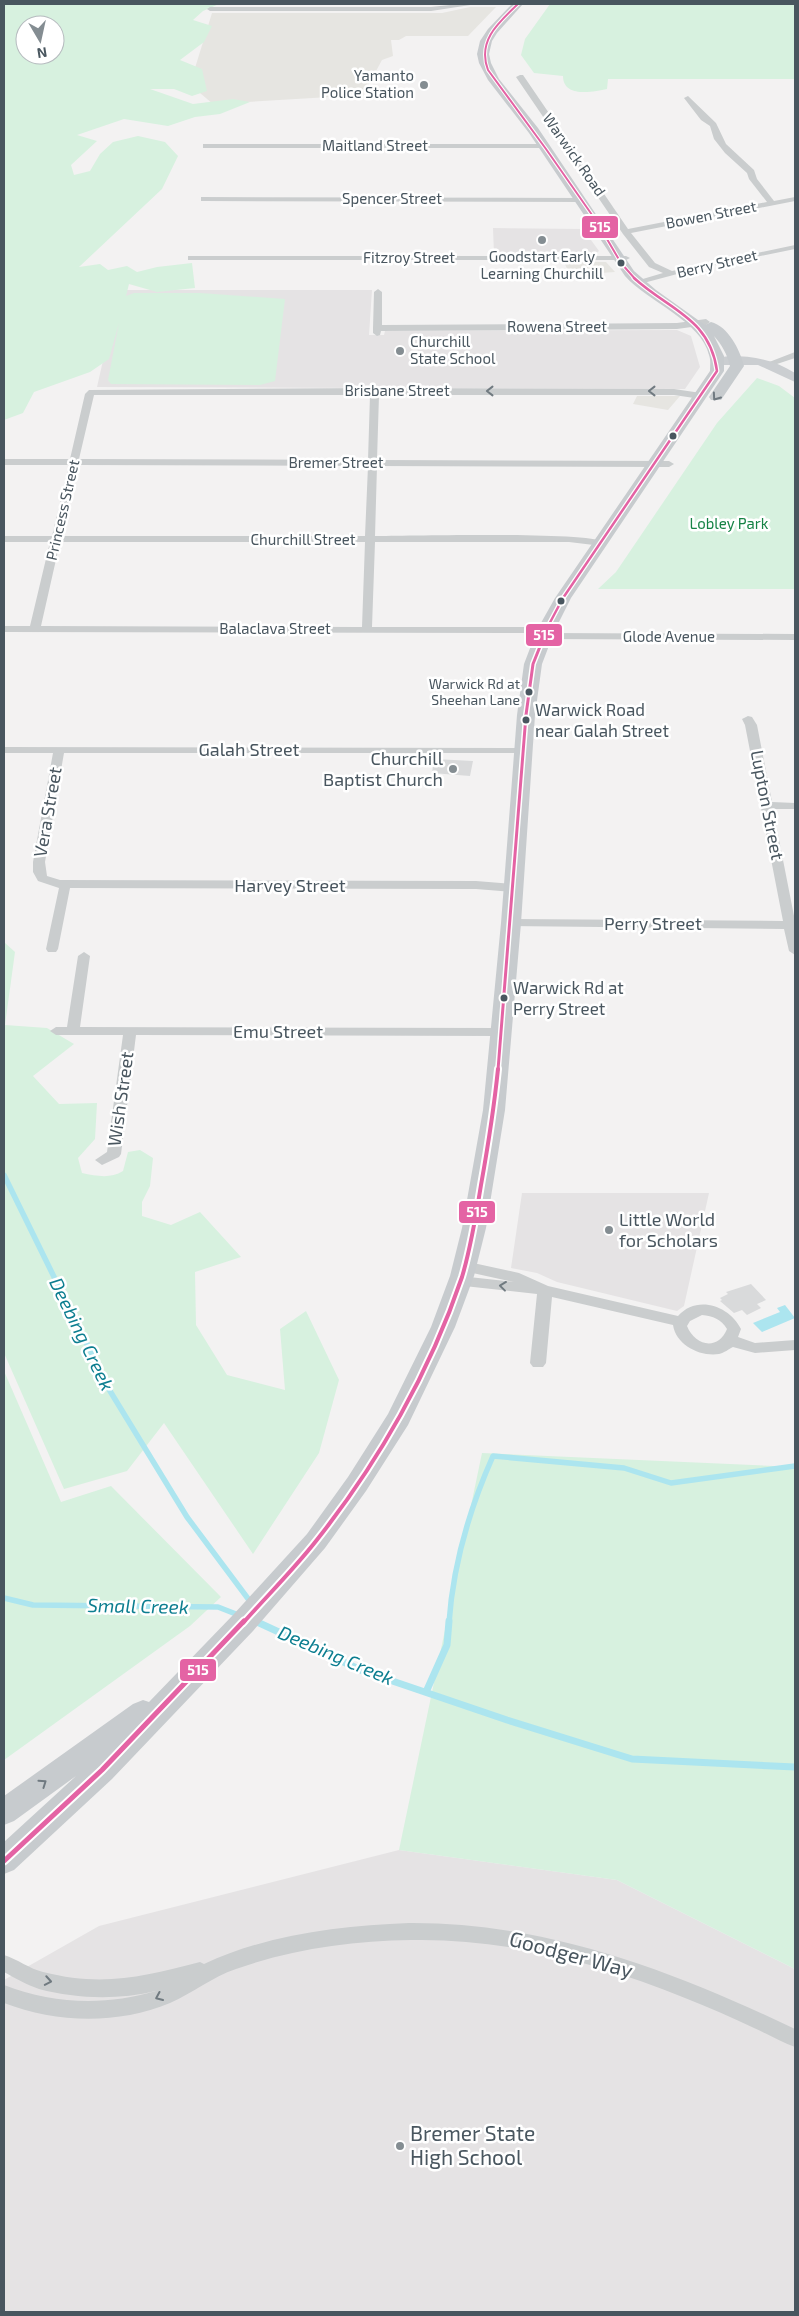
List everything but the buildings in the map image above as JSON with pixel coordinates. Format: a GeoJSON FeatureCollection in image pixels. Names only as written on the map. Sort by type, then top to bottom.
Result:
{"type":"FeatureCollection","features":[{"type":"Feature","properties":{"kind":"main road","name":"Warwick Road"},"geometry":{"type":"LineString","coordinates":[[518,4],[492,31],[483,47],[483,54],[485,63],[494,80],[534,131]]}},
{"type":"Feature","properties":{"kind":"main road","name":"Warwick Road"},"geometry":{"type":"LineString","coordinates":[[528,4],[496,43],[493,54],[500,73],[534,131],[604,233],[610,236],[622,258],[643,282],[680,309],[721,335],[733,351],[736,363]]}},
{"type":"Feature","properties":{"kind":"main road","name":"Warwick Road"},"geometry":{"type":"LineString","coordinates":[[701,323],[719,362]]}},
{"type":"Feature","properties":{"kind":"main road"},"geometry":{"type":"LineString","coordinates":[[4,1861],[102,1770],[216,1652],[316,1541],[357,1484],[399,1418],[443,1327],[462,1274],[474,1228],[494,1110],[533,664],[544,633],[563,598],[608,535],[629,513],[736,363],[749,359],[768,364],[795,378]]}},
{"type":"Feature","properties":{"kind":"main road"},"geometry":{"type":"LineString","coordinates":[[663,464],[717,371],[719,362],[736,363],[795,385]]}},
{"type":"Feature","properties":{"kind":"main road"},"geometry":{"type":"LineString","coordinates":[[4,1812],[183,1684]]}},
{"type":"Feature","properties":{"kind":"street"},"geometry":{"type":"LineString","coordinates":[[210,9],[394,6],[431,9],[474,4]]}},
{"type":"Feature","properties":{"kind":"street","name":"Warwick Road"},"geometry":{"type":"LineString","coordinates":[[520,77],[626,232],[652,265],[670,274]]}},
{"type":"Feature","properties":{"kind":"street"},"geometry":{"type":"LineString","coordinates":[[688,98],[704,118],[713,125],[714,134],[741,166],[751,172],[753,179],[772,203]]}},
{"type":"Feature","properties":{"kind":"street","name":"Maitland Street"},"geometry":{"type":"LineString","coordinates":[[206,146],[544,146]]}},
{"type":"Feature","properties":{"kind":"street","name":"Spencer Street"},"geometry":{"type":"LineString","coordinates":[[204,199],[581,200]]}},
{"type":"Feature","properties":{"kind":"street","name":"Bowen Street"},"geometry":{"type":"LineString","coordinates":[[626,232],[795,199]]}},
{"type":"Feature","properties":{"kind":"street","name":"Berry Street"},"geometry":{"type":"LineString","coordinates":[[643,282],[695,267],[795,247]]}},
{"type":"Feature","properties":{"kind":"street"},"geometry":{"type":"LineString","coordinates":[[784,249],[795,257]]}},
{"type":"Feature","properties":{"kind":"street","name":"Fitzroy Street"},"geometry":{"type":"LineString","coordinates":[[191,258],[622,258]]}},
{"type":"Feature","properties":{"kind":"street","name":"Rowena Street"},"geometry":{"type":"LineString","coordinates":[[378,292],[377,330],[677,326],[701,323]]}},
{"type":"Feature","properties":{"kind":"street"},"geometry":{"type":"LineString","coordinates":[[768,364],[795,355]]}},
{"type":"Feature","properties":{"kind":"street"},"geometry":{"type":"LineString","coordinates":[[366,630],[376,391]]}},
{"type":"Feature","properties":{"kind":"street","name":"Brisbane Street"},"geometry":{"type":"LineString","coordinates":[[92,392],[674,392],[701,396]]}},
{"type":"Feature","properties":{"kind":"street","name":"Princess Street"},"geometry":{"type":"LineString","coordinates":[[35,629],[92,392]]}},
{"type":"Feature","properties":{"kind":"street","name":"Bremer Street"},"geometry":{"type":"LineString","coordinates":[[4,462],[663,464]]}},
{"type":"Feature","properties":{"kind":"street","name":"Churchill Street"},"geometry":{"type":"LineString","coordinates":[[4,540],[370,541],[569,539],[608,535]]}},
{"type":"Feature","properties":{"kind":"street","name":"Balaclava Street"},"geometry":{"type":"LineString","coordinates":[[4,629],[366,630],[544,633]]}},
{"type":"Feature","properties":{"kind":"street","name":"Glode Avenue"},"geometry":{"type":"LineString","coordinates":[[544,633],[795,637]]}},
{"type":"Feature","properties":{"kind":"street","name":"Lupton Street"},"geometry":{"type":"LineString","coordinates":[[748,719],[751,725],[793,924],[795,951]]}},
{"type":"Feature","properties":{"kind":"street","name":"Galah Street"},"geometry":{"type":"LineString","coordinates":[[4,750],[524,750]]}},
{"type":"Feature","properties":{"kind":"street","name":"Vera Street"},"geometry":{"type":"LineString","coordinates":[[59,750],[39,872],[42,878],[66,884]]}},
{"type":"Feature","properties":{"kind":"street"},"geometry":{"type":"LineString","coordinates":[[767,805],[795,806]]}},
{"type":"Feature","properties":{"kind":"street"},"geometry":{"type":"LineString","coordinates":[[52,949],[62,894],[66,884]]}},
{"type":"Feature","properties":{"kind":"street","name":"Harvey Street"},"geometry":{"type":"LineString","coordinates":[[66,884],[476,885],[513,888]]}},
{"type":"Feature","properties":{"kind":"street","name":"Perry Street"},"geometry":{"type":"LineString","coordinates":[[511,923],[793,924]]}},
{"type":"Feature","properties":{"kind":"street"},"geometry":{"type":"LineString","coordinates":[[73,1031],[84,956]]}},
{"type":"Feature","properties":{"kind":"street","name":"Emu Street"},"geometry":{"type":"LineString","coordinates":[[56,1031],[500,1032]]}},
{"type":"Feature","properties":{"kind":"street","name":"Wish Street"},"geometry":{"type":"LineString","coordinates":[[102,1160],[114,1154],[130,1032]]}},
{"type":"Feature","properties":{"kind":"street"},"geometry":{"type":"LineString","coordinates":[[462,1274],[526,1289],[545,1290],[681,1322]]}},
{"type":"Feature","properties":{"kind":"street"},"geometry":{"type":"LineString","coordinates":[[538,1363],[545,1290]]}},
{"type":"Feature","properties":{"kind":"street"},"geometry":{"type":"LineString","coordinates":[[700,1310],[719,1312],[732,1322],[734,1329],[730,1340],[723,1346],[715,1348],[699,1347],[685,1339],[681,1334],[681,1322],[685,1316],[700,1310]]}},
{"type":"Feature","properties":{"kind":"street"},"geometry":{"type":"LineString","coordinates":[[730,1340],[755,1348],[795,1345]]}},
{"type":"Feature","properties":{"kind":"street","name":"Goodger Way"},"geometry":{"type":"LineString","coordinates":[[4,1963],[39,1980],[92,1989],[140,1986],[218,1967],[246,1957],[296,1944],[350,1936],[453,1932],[508,1938],[564,1949],[644,1975],[758,2020],[795,2038]]}},
{"type":"Feature","properties":{"kind":"street","name":"Goodger Way"},"geometry":{"type":"LineString","coordinates":[[4,1994],[41,2006],[70,2011],[111,2008],[155,2000],[218,1967]]}},
{"type":"Feature","properties":{"kind":"shaded area"},"geometry":{"type":"Polygon","coordinates":[[[470,7],[496,7],[468,36],[406,36],[399,40],[391,40],[393,56],[382,60],[363,95],[213,104],[200,93],[195,68],[212,13],[442,13],[470,7]]]}},
{"type":"Feature","properties":{"kind":"shaded area","name":"Goodstart Early Learning Churchill"},"geometry":{"type":"Polygon","coordinates":[[[493,228],[583,229],[599,251],[595,254],[494,254],[493,228]]]}},
{"type":"Feature","properties":{"kind":"shaded area"},"geometry":{"type":"Polygon","coordinates":[[[564,262],[606,262],[615,272],[570,275],[564,262]]]}},
{"type":"Feature","properties":{"kind":"shaded area","name":"Churchill State School"},"geometry":{"type":"Polygon","coordinates":[[[119,290],[372,290],[369,335],[384,335],[385,331],[677,330],[691,336],[700,367],[685,389],[97,387],[119,290]]]}},
{"type":"Feature","properties":{"kind":"shaded area"},"geometry":{"type":"Polygon","coordinates":[[[637,396],[680,396],[668,410],[633,404],[637,396]]]}},
{"type":"Feature","properties":{"kind":"shaded area","name":"Little World for Scholars"},"geometry":{"type":"Polygon","coordinates":[[[522,1193],[709,1193],[684,1306],[677,1311],[557,1282],[537,1273],[511,1268],[522,1193]]]}},
{"type":"Feature","properties":{"kind":"shaded area","name":"Bremer State High School"},"geometry":{"type":"Polygon","coordinates":[[[399,1850],[617,1880],[795,1969],[795,2312],[4,2312],[4,1980],[99,1926],[399,1850]]]}},
{"type":"Feature","properties":{"kind":"green space"},"geometry":{"type":"Polygon","coordinates":[[[4,4],[219,4],[203,11],[193,20],[212,26],[204,42],[180,60],[202,69],[207,91],[192,96],[174,89],[150,89],[193,104],[233,99],[250,102],[220,114],[195,117],[168,126],[124,119],[77,135],[97,141],[71,165],[74,175],[90,171],[100,154],[113,142],[138,136],[165,142],[178,156],[162,189],[79,267],[100,264],[108,270],[127,266],[137,272],[157,267],[192,263],[195,288],[157,292],[129,284],[126,296],[134,293],[200,293],[285,299],[275,381],[260,385],[111,384],[108,380],[119,323],[109,359],[90,372],[34,392],[23,413],[4,420],[4,4]]]}},
{"type":"Feature","properties":{"kind":"green space"},"geometry":{"type":"Polygon","coordinates":[[[550,4],[795,4],[795,79],[608,79],[607,89],[587,92],[573,91],[564,83],[563,76],[534,73],[521,55],[525,39],[550,4]]]}},
{"type":"Feature","properties":{"kind":"green space","name":"Lobley Park"},"geometry":{"type":"Polygon","coordinates":[[[757,378],[779,386],[795,398],[795,589],[598,589],[616,572],[717,423],[757,378]]]}},
{"type":"Feature","properties":{"kind":"green space"},"geometry":{"type":"Polygon","coordinates":[[[4,942],[15,952],[5,1025],[47,1028],[74,1044],[33,1076],[59,1104],[97,1103],[95,1139],[78,1158],[82,1173],[103,1176],[118,1174],[123,1171],[128,1152],[140,1150],[153,1158],[150,1186],[142,1202],[142,1216],[171,1225],[200,1212],[241,1257],[195,1272],[196,1325],[227,1375],[285,1390],[280,1329],[306,1311],[339,1380],[319,1453],[253,1554],[164,1423],[127,1471],[64,1489],[4,1353],[4,942]]]}},
{"type":"Feature","properties":{"kind":"green space"},"geometry":{"type":"Polygon","coordinates":[[[4,1371],[61,1502],[111,1486],[221,1597],[190,1626],[4,1760],[4,1371]]]}},
{"type":"Feature","properties":{"kind":"green space"},"geometry":{"type":"Polygon","coordinates":[[[482,1453],[795,1467],[795,1969],[617,1880],[399,1850],[482,1453]]]}},
{"type":"Feature","properties":{"kind":"water"},"geometry":{"type":"Polygon","coordinates":[[[785,1305],[795,1318],[762,1332],[753,1323],[780,1312],[777,1308],[785,1305]]]}},
{"type":"Feature","properties":{"kind":"waterway","name":"Deebing Creek"},"geometry":{"type":"LineString","coordinates":[[4,1175],[110,1391],[187,1517],[252,1604]]}},
{"type":"Feature","properties":{"kind":"waterway"},"geometry":{"type":"LineString","coordinates":[[449,1623],[458,1558],[484,1476],[493,1456],[624,1468],[671,1483],[795,1466]]}},
{"type":"Feature","properties":{"kind":"waterway","name":"Small Creek"},"geometry":{"type":"LineString","coordinates":[[4,1598],[33,1605],[218,1607],[241,1616]]}},
{"type":"Feature","properties":{"kind":"waterway","name":"Small Creek"},"geometry":{"type":"LineString","coordinates":[[254,1621],[258,1623]]}},
{"type":"Feature","properties":{"kind":"waterway","name":"Deebing Creek"},"geometry":{"type":"LineString","coordinates":[[255,1621],[363,1671],[507,1720],[632,1759],[795,1767]]}},
{"type":"Feature","properties":{"kind":"waterway"},"geometry":{"type":"LineString","coordinates":[[426,1692],[447,1645],[449,1621]]}},
{"type":"Feature","properties":{"kind":"transit line","name":"515"},"geometry":{"type":"LineString","coordinates":[[4,1861],[102,1770],[243,1623],[316,1541],[357,1484],[399,1418],[443,1327],[462,1276],[474,1228],[494,1110],[511,923],[526,715],[533,664],[546,630],[563,598],[717,371],[715,354],[708,339],[699,328],[647,290],[625,269],[593,216],[488,70],[484,56],[486,41],[495,27],[518,4]]}},
{"type":"Feature","properties":{"kind":"place","name":"Yamanto Police Station"},"geometry":{"type":"Point","coordinates":[424,85]}},
{"type":"Feature","properties":{"kind":"place","name":"Goodstart Early Learning Churchill"},"geometry":{"type":"Point","coordinates":[542,240]}},
{"type":"Feature","properties":{"kind":"place","name":"Churchill State School"},"geometry":{"type":"Point","coordinates":[400,351]}},
{"type":"Feature","properties":{"kind":"place","name":"Warwick Rd at Sheehan Lane"},"geometry":{"type":"Point","coordinates":[529,692]}},
{"type":"Feature","properties":{"kind":"place","name":"Warwick Road near Galah Street"},"geometry":{"type":"Point","coordinates":[526,720]}},
{"type":"Feature","properties":{"kind":"place","name":"Churchill Baptist Church"},"geometry":{"type":"Point","coordinates":[453,769]}},
{"type":"Feature","properties":{"kind":"place","name":"Warwick Rd at Perry Street"},"geometry":{"type":"Point","coordinates":[504,998]}},
{"type":"Feature","properties":{"kind":"place","name":"Little World for Scholars"},"geometry":{"type":"Point","coordinates":[609,1230]}},
{"type":"Feature","properties":{"kind":"place","name":"Bremer State High School"},"geometry":{"type":"Point","coordinates":[400,2146]}}]}
